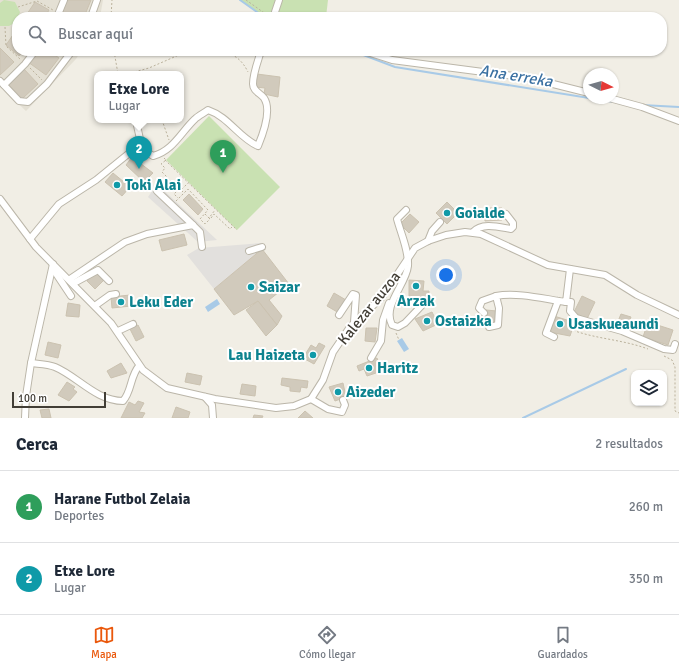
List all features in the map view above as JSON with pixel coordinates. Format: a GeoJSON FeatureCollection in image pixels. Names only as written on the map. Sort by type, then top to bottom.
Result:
{"type":"FeatureCollection","features":[{"type":"Feature","properties":{"kind":"street"},"geometry":{"type":"LineString","coordinates":[[60,12],[64,0]]}},
{"type":"Feature","properties":{"kind":"street"},"geometry":{"type":"LineString","coordinates":[[93,12],[97,0]]}},
{"type":"Feature","properties":{"kind":"street"},"geometry":{"type":"LineString","coordinates":[[275,12],[279,0]]}},
{"type":"Feature","properties":{"kind":"street"},"geometry":{"type":"LineString","coordinates":[[31,56],[25,64],[2,83],[19,101],[25,103],[31,101],[47,84],[68,56]]}},
{"type":"Feature","properties":{"kind":"street"},"geometry":{"type":"LineString","coordinates":[[138,146],[153,156],[161,154],[172,146],[195,118],[208,110],[219,114],[249,142],[258,146],[267,111],[264,98],[256,92],[253,85],[255,68],[259,56]]}},
{"type":"Feature","properties":{"kind":"street"},"geometry":{"type":"LineString","coordinates":[[380,56],[392,60],[529,78],[583,92]]}},
{"type":"Feature","properties":{"kind":"street"},"geometry":{"type":"LineString","coordinates":[[619,101],[642,107],[679,121]]}},
{"type":"Feature","properties":{"kind":"street"},"geometry":{"type":"LineString","coordinates":[[30,239],[59,204],[96,180],[138,146],[140,139],[136,123]]}},
{"type":"Feature","properties":{"kind":"street"},"geometry":{"type":"LineString","coordinates":[[157,191],[196,225],[200,232],[202,247]]}},
{"type":"Feature","properties":{"kind":"street"},"geometry":{"type":"LineString","coordinates":[[0,199],[30,239],[52,264],[96,305],[118,331],[139,366],[149,376],[167,388],[205,397],[276,408],[294,406],[311,399],[328,409],[342,412],[345,405],[343,400]]}},
{"type":"Feature","properties":{"kind":"street"},"geometry":{"type":"LineString","coordinates":[[406,210],[397,220],[408,258],[406,271],[390,308],[389,319],[392,325],[398,327],[405,323],[426,302]]}},
{"type":"Feature","properties":{"kind":"street"},"geometry":{"type":"LineString","coordinates":[[473,232],[480,227],[493,226],[511,229],[514,227],[513,223],[506,214]]}},
{"type":"Feature","properties":{"kind":"street"},"geometry":{"type":"LineString","coordinates":[[428,241],[432,231],[440,222]]}},
{"type":"Feature","properties":{"kind":"street"},"geometry":{"type":"LineString","coordinates":[[72,281],[125,242],[147,234],[196,225]]}},
{"type":"Feature","properties":{"kind":"street","name":"Kalezar auzoa"},"geometry":{"type":"LineString","coordinates":[[311,399],[323,380],[333,352],[354,322],[382,297],[415,248],[428,241],[446,235],[473,232],[491,238],[542,263],[604,275],[637,295],[679,315]]}},
{"type":"Feature","properties":{"kind":"street"},"geometry":{"type":"LineString","coordinates":[[249,251],[262,247]]}},
{"type":"Feature","properties":{"kind":"street"},"geometry":{"type":"LineString","coordinates":[[52,264],[55,272],[71,296]]}},
{"type":"Feature","properties":{"kind":"street"},"geometry":{"type":"LineString","coordinates":[[26,418],[26,396],[31,363],[52,264]]}},
{"type":"Feature","properties":{"kind":"street"},"geometry":{"type":"LineString","coordinates":[[566,302],[570,269]]}},
{"type":"Feature","properties":{"kind":"street"},"geometry":{"type":"LineString","coordinates":[[72,281],[98,270],[109,281]]}},
{"type":"Feature","properties":{"kind":"street"},"geometry":{"type":"LineString","coordinates":[[96,305],[110,295],[116,294]]}},
{"type":"Feature","properties":{"kind":"street"},"geometry":{"type":"LineString","coordinates":[[339,315],[353,294],[356,295],[354,322]]}},
{"type":"Feature","properties":{"kind":"street"},"geometry":{"type":"LineString","coordinates":[[371,358],[381,341],[381,330],[385,310],[395,295]]}},
{"type":"Feature","properties":{"kind":"street"},"geometry":{"type":"LineString","coordinates":[[484,313],[479,308],[482,302],[496,296],[518,296],[571,302],[570,311],[576,318],[622,331],[664,349],[673,350],[675,344]]}},
{"type":"Feature","properties":{"kind":"street"},"geometry":{"type":"LineString","coordinates":[[488,327],[498,325],[496,296]]}},
{"type":"Feature","properties":{"kind":"street"},"geometry":{"type":"LineString","coordinates":[[554,337],[546,333],[558,301]]}},
{"type":"Feature","properties":{"kind":"street"},"geometry":{"type":"LineString","coordinates":[[118,331],[133,324]]}},
{"type":"Feature","properties":{"kind":"street"},"geometry":{"type":"LineString","coordinates":[[31,363],[55,366],[101,396],[114,401],[123,401],[128,395],[136,370],[139,366]]}},
{"type":"Feature","properties":{"kind":"street"},"geometry":{"type":"LineString","coordinates":[[205,397],[212,405],[213,418]]}},
{"type":"Feature","properties":{"kind":"path"},"geometry":{"type":"LineString","coordinates":[[111,12],[112,0]]}},
{"type":"Feature","properties":{"kind":"path"},"geometry":{"type":"LineString","coordinates":[[246,0],[261,12]]}},
{"type":"Feature","properties":{"kind":"path"},"geometry":{"type":"LineString","coordinates":[[18,7],[37,1],[55,12]]}},
{"type":"Feature","properties":{"kind":"path"},"geometry":{"type":"LineString","coordinates":[[5,27],[6,46],[12,52]]}},
{"type":"Feature","properties":{"kind":"path"},"geometry":{"type":"LineString","coordinates":[[17,56],[47,84]]}},
{"type":"Feature","properties":{"kind":"path"},"geometry":{"type":"LineString","coordinates":[[115,56],[117,71]]}},
{"type":"Feature","properties":{"kind":"path"},"geometry":{"type":"LineString","coordinates":[[138,71],[149,68],[177,56]]}},
{"type":"Feature","properties":{"kind":"path"},"geometry":{"type":"LineString","coordinates":[[236,56],[243,62],[248,72]]}},
{"type":"Feature","properties":{"kind":"path"},"geometry":{"type":"LineString","coordinates":[[163,123],[172,146]]}},
{"type":"Feature","properties":{"kind":"path"},"geometry":{"type":"LineString","coordinates":[[161,154],[165,160],[237,230]]}},
{"type":"Feature","properties":{"kind":"path"},"geometry":{"type":"LineString","coordinates":[[165,160],[161,164],[165,168],[162,172],[179,188],[174,194],[179,198]]}},
{"type":"Feature","properties":{"kind":"path"},"geometry":{"type":"LineString","coordinates":[[184,193],[181,190],[188,183]]}},
{"type":"Feature","properties":{"kind":"path"},"geometry":{"type":"LineString","coordinates":[[176,202],[188,189],[208,210],[200,219],[202,221]]}},
{"type":"Feature","properties":{"kind":"path"},"geometry":{"type":"LineString","coordinates":[[202,221],[205,224],[216,210]]}},
{"type":"Feature","properties":{"kind":"path"},"geometry":{"type":"LineString","coordinates":[[205,213],[210,218]]}},
{"type":"Feature","properties":{"kind":"path"},"geometry":{"type":"LineString","coordinates":[[210,218],[214,214],[230,229],[232,226]]}},
{"type":"Feature","properties":{"kind":"path"},"geometry":{"type":"LineString","coordinates":[[196,225],[202,221]]}},
{"type":"Feature","properties":{"kind":"path"},"geometry":{"type":"LineString","coordinates":[[570,319],[575,331],[648,350]]}},
{"type":"Feature","properties":{"kind":"path"},"geometry":{"type":"LineString","coordinates":[[660,354],[672,360],[675,367],[675,411],[679,413]]}},
{"type":"Feature","properties":{"kind":"shaded area"},"geometry":{"type":"Polygon","coordinates":[[[0,0],[103,0],[101,12],[12,12],[12,56],[78,56],[26,111],[0,86],[0,0]]]}},
{"type":"Feature","properties":{"kind":"shaded area"},"geometry":{"type":"Polygon","coordinates":[[[157,184],[217,240],[198,242],[148,197],[157,184]]]}},
{"type":"Feature","properties":{"kind":"shaded area"},"geometry":{"type":"Polygon","coordinates":[[[261,243],[262,249],[214,289],[187,255],[199,248],[261,243]]]}},
{"type":"Feature","properties":{"kind":"green space"},"geometry":{"type":"Polygon","coordinates":[[[4,0],[15,2],[20,12],[12,12],[12,24],[9,26],[0,26],[0,3],[4,0]]]}},
{"type":"Feature","properties":{"kind":"green space"},"geometry":{"type":"Polygon","coordinates":[[[240,0],[328,0],[327,12],[257,12],[240,0]]]}},
{"type":"Feature","properties":{"kind":"green space"},"geometry":{"type":"Polygon","coordinates":[[[209,116],[280,187],[237,230],[166,160],[209,116]]]}},
{"type":"Feature","properties":{"kind":"water"},"geometry":{"type":"Polygon","coordinates":[[[217,299],[220,304],[208,312],[205,307],[217,299]]]}},
{"type":"Feature","properties":{"kind":"water"},"geometry":{"type":"Polygon","coordinates":[[[402,338],[409,349],[404,352],[397,341],[402,338]]]}},
{"type":"Feature","properties":{"kind":"building"},"geometry":{"type":"Polygon","coordinates":[[[65,0],[91,0],[86,12],[61,12],[65,0]]]}},
{"type":"Feature","properties":{"kind":"building"},"geometry":{"type":"Polygon","coordinates":[[[35,2],[49,10],[48,12],[28,12],[35,2]]]}},
{"type":"Feature","properties":{"kind":"building"},"geometry":{"type":"Polygon","coordinates":[[[12,36],[12,50],[6,45],[12,36]]]}},
{"type":"Feature","properties":{"kind":"building"},"geometry":{"type":"Polygon","coordinates":[[[0,48],[14,62],[0,75],[0,48]]]}},
{"type":"Feature","properties":{"kind":"building"},"geometry":{"type":"Polygon","coordinates":[[[32,56],[56,56],[59,58],[46,75],[28,62],[32,56]]]}},
{"type":"Feature","properties":{"kind":"building"},"geometry":{"type":"Polygon","coordinates":[[[23,68],[38,84],[22,99],[7,83],[23,68]]]}},
{"type":"Feature","properties":{"kind":"building"},"geometry":{"type":"Polygon","coordinates":[[[257,74],[280,77],[278,97],[264,94],[265,88],[255,87],[257,74]]]}},
{"type":"Feature","properties":{"kind":"building"},"geometry":{"type":"Polygon","coordinates":[[[132,157],[153,173],[144,182],[126,165],[132,157]]]}},
{"type":"Feature","properties":{"kind":"building","name":"Toki Alai"},"geometry":{"type":"Polygon","coordinates":[[[113,173],[130,187],[122,196],[105,182],[113,173]]]}},
{"type":"Feature","properties":{"kind":"building"},"geometry":{"type":"Polygon","coordinates":[[[189,194],[203,209],[198,215],[183,200],[189,194]]]}},
{"type":"Feature","properties":{"kind":"building","name":"Goialde"},"geometry":{"type":"Polygon","coordinates":[[[447,202],[458,213],[447,224],[436,213],[447,202]]]}},
{"type":"Feature","properties":{"kind":"building"},"geometry":{"type":"Polygon","coordinates":[[[487,208],[502,208],[502,220],[485,221],[484,212],[487,212],[487,208]]]}},
{"type":"Feature","properties":{"kind":"building"},"geometry":{"type":"Polygon","coordinates":[[[410,214],[419,222],[409,233],[400,224],[410,214]]]}},
{"type":"Feature","properties":{"kind":"building"},"geometry":{"type":"Polygon","coordinates":[[[184,234],[187,245],[162,251],[159,240],[184,234]]]}},
{"type":"Feature","properties":{"kind":"building","name":"Saizar"},"geometry":{"type":"Polygon","coordinates":[[[262,249],[289,284],[269,300],[282,316],[277,325],[258,301],[234,315],[214,289],[262,249]]]}},
{"type":"Feature","properties":{"kind":"building"},"geometry":{"type":"Polygon","coordinates":[[[96,272],[104,280],[95,289],[87,281],[96,272]]]}},
{"type":"Feature","properties":{"kind":"building","name":"Arzak"},"geometry":{"type":"Polygon","coordinates":[[[409,280],[424,281],[423,291],[429,291],[429,297],[409,296],[409,280]]]}},
{"type":"Feature","properties":{"kind":"building"},"geometry":{"type":"Polygon","coordinates":[[[334,293],[346,300],[339,313],[327,306],[334,293]]]}},
{"type":"Feature","properties":{"kind":"building","name":"Leku Eder"},"geometry":{"type":"Polygon","coordinates":[[[130,295],[131,306],[112,308],[111,297],[130,295]]]}},
{"type":"Feature","properties":{"kind":"building"},"geometry":{"type":"Polygon","coordinates":[[[582,296],[595,302],[587,319],[574,312],[582,296]]]}},
{"type":"Feature","properties":{"kind":"building"},"geometry":{"type":"Polygon","coordinates":[[[258,301],[277,325],[266,336],[246,310],[258,301]]]}},
{"type":"Feature","properties":{"kind":"building"},"geometry":{"type":"Polygon","coordinates":[[[68,303],[80,305],[79,317],[66,316],[68,303]]]}},
{"type":"Feature","properties":{"kind":"building"},"geometry":{"type":"Polygon","coordinates":[[[486,310],[497,311],[496,325],[486,325],[486,310]]]}},
{"type":"Feature","properties":{"kind":"building","name":"Ostaizka"},"geometry":{"type":"Polygon","coordinates":[[[432,312],[438,324],[423,331],[415,319],[432,312]]]}},
{"type":"Feature","properties":{"kind":"building"},"geometry":{"type":"Polygon","coordinates":[[[621,314],[631,317],[626,329],[616,326],[621,314]]]}},
{"type":"Feature","properties":{"kind":"building","name":"Usaskueaundi"},"geometry":{"type":"Polygon","coordinates":[[[554,316],[570,321],[569,326],[573,327],[570,336],[549,332],[554,316]]]}},
{"type":"Feature","properties":{"kind":"building"},"geometry":{"type":"Polygon","coordinates":[[[648,322],[673,330],[668,345],[643,337],[648,322]]]}},
{"type":"Feature","properties":{"kind":"building"},"geometry":{"type":"Polygon","coordinates":[[[138,325],[144,337],[136,341],[130,329],[138,325]]]}},
{"type":"Feature","properties":{"kind":"building"},"geometry":{"type":"Polygon","coordinates":[[[366,328],[377,328],[375,342],[365,341],[366,328]]]}},
{"type":"Feature","properties":{"kind":"building"},"geometry":{"type":"Polygon","coordinates":[[[48,342],[61,345],[58,358],[45,355],[48,342]]]}},
{"type":"Feature","properties":{"kind":"building","name":"Lau Haizeta"},"geometry":{"type":"Polygon","coordinates":[[[319,343],[325,346],[314,364],[303,358],[311,345],[316,348],[319,343]]]}},
{"type":"Feature","properties":{"kind":"building","name":"Haritz"},"geometry":{"type":"Polygon","coordinates":[[[377,358],[382,371],[367,376],[364,369],[359,371],[357,366],[377,358]]]}},
{"type":"Feature","properties":{"kind":"building"},"geometry":{"type":"Polygon","coordinates":[[[121,363],[127,373],[111,378],[107,371],[121,363]]]}},
{"type":"Feature","properties":{"kind":"building"},"geometry":{"type":"Polygon","coordinates":[[[187,373],[202,376],[200,385],[185,382],[187,373]]]}},
{"type":"Feature","properties":{"kind":"building"},"geometry":{"type":"Polygon","coordinates":[[[282,378],[308,381],[307,388],[301,387],[300,392],[290,391],[290,387],[281,385],[282,378]]]}},
{"type":"Feature","properties":{"kind":"building"},"geometry":{"type":"Polygon","coordinates":[[[67,382],[75,387],[73,389],[77,392],[69,401],[58,395],[67,382]]]}},
{"type":"Feature","properties":{"kind":"building","name":"Aizeder"},"geometry":{"type":"Polygon","coordinates":[[[343,383],[346,397],[335,401],[329,387],[343,383]]]}},
{"type":"Feature","properties":{"kind":"building"},"geometry":{"type":"Polygon","coordinates":[[[242,384],[256,386],[255,396],[240,394],[242,384]]]}},
{"type":"Feature","properties":{"kind":"building"},"geometry":{"type":"Polygon","coordinates":[[[138,401],[144,403],[139,412],[145,413],[142,418],[121,418],[129,402],[135,405],[138,401]]]}},
{"type":"Feature","properties":{"kind":"building"},"geometry":{"type":"Polygon","coordinates":[[[176,407],[190,412],[188,418],[172,418],[176,407]]]}},
{"type":"Feature","properties":{"kind":"building"},"geometry":{"type":"Polygon","coordinates":[[[49,409],[51,418],[42,418],[40,410],[49,409]]]}},
{"type":"Feature","properties":{"kind":"building"},"geometry":{"type":"Polygon","coordinates":[[[305,411],[313,418],[298,418],[305,411]]]}},
{"type":"Feature","properties":{"kind":"building"},"geometry":{"type":"Polygon","coordinates":[[[254,415],[263,416],[262,418],[253,418],[254,415]]]}},
{"type":"Feature","properties":{"kind":"waterway","name":"Ana erreka"},"geometry":{"type":"LineString","coordinates":[[240,0],[257,12]]}},
{"type":"Feature","properties":{"kind":"waterway","name":"Ana erreka"},"geometry":{"type":"LineString","coordinates":[[366,56],[395,67],[583,97]]}},
{"type":"Feature","properties":{"kind":"waterway","name":"Ana erreka"},"geometry":{"type":"LineString","coordinates":[[642,105],[679,107]]}},
{"type":"Feature","properties":{"kind":"waterway"},"geometry":{"type":"LineString","coordinates":[[523,418],[626,369]]}},
{"type":"Feature","properties":{"kind":"place","name":"Etxe Lore"},"geometry":{"type":"Point","coordinates":[139,169]}},
{"type":"Feature","properties":{"kind":"place","name":"Harane Futbol Zelaia"},"geometry":{"type":"Point","coordinates":[223,173]}},
{"type":"Feature","properties":{"kind":"place","name":"Toki Alai"},"geometry":{"type":"Point","coordinates":[117,185]}},
{"type":"Feature","properties":{"kind":"place","name":"Goialde"},"geometry":{"type":"Point","coordinates":[447,213]}},
{"type":"Feature","properties":{"kind":"place","name":"Arzak"},"geometry":{"type":"Point","coordinates":[416,286]}},
{"type":"Feature","properties":{"kind":"place","name":"Saizar"},"geometry":{"type":"Point","coordinates":[251,287]}},
{"type":"Feature","properties":{"kind":"place","name":"Leku Eder"},"geometry":{"type":"Point","coordinates":[121,302]}},
{"type":"Feature","properties":{"kind":"place","name":"Ostaizka"},"geometry":{"type":"Point","coordinates":[427,321]}},
{"type":"Feature","properties":{"kind":"place","name":"Usaskueaundi"},"geometry":{"type":"Point","coordinates":[560,324]}},
{"type":"Feature","properties":{"kind":"place","name":"Lau Haizeta"},"geometry":{"type":"Point","coordinates":[313,355]}},
{"type":"Feature","properties":{"kind":"place","name":"Haritz"},"geometry":{"type":"Point","coordinates":[369,368]}},
{"type":"Feature","properties":{"kind":"place","name":"Aizeder"},"geometry":{"type":"Point","coordinates":[338,392]}}]}
